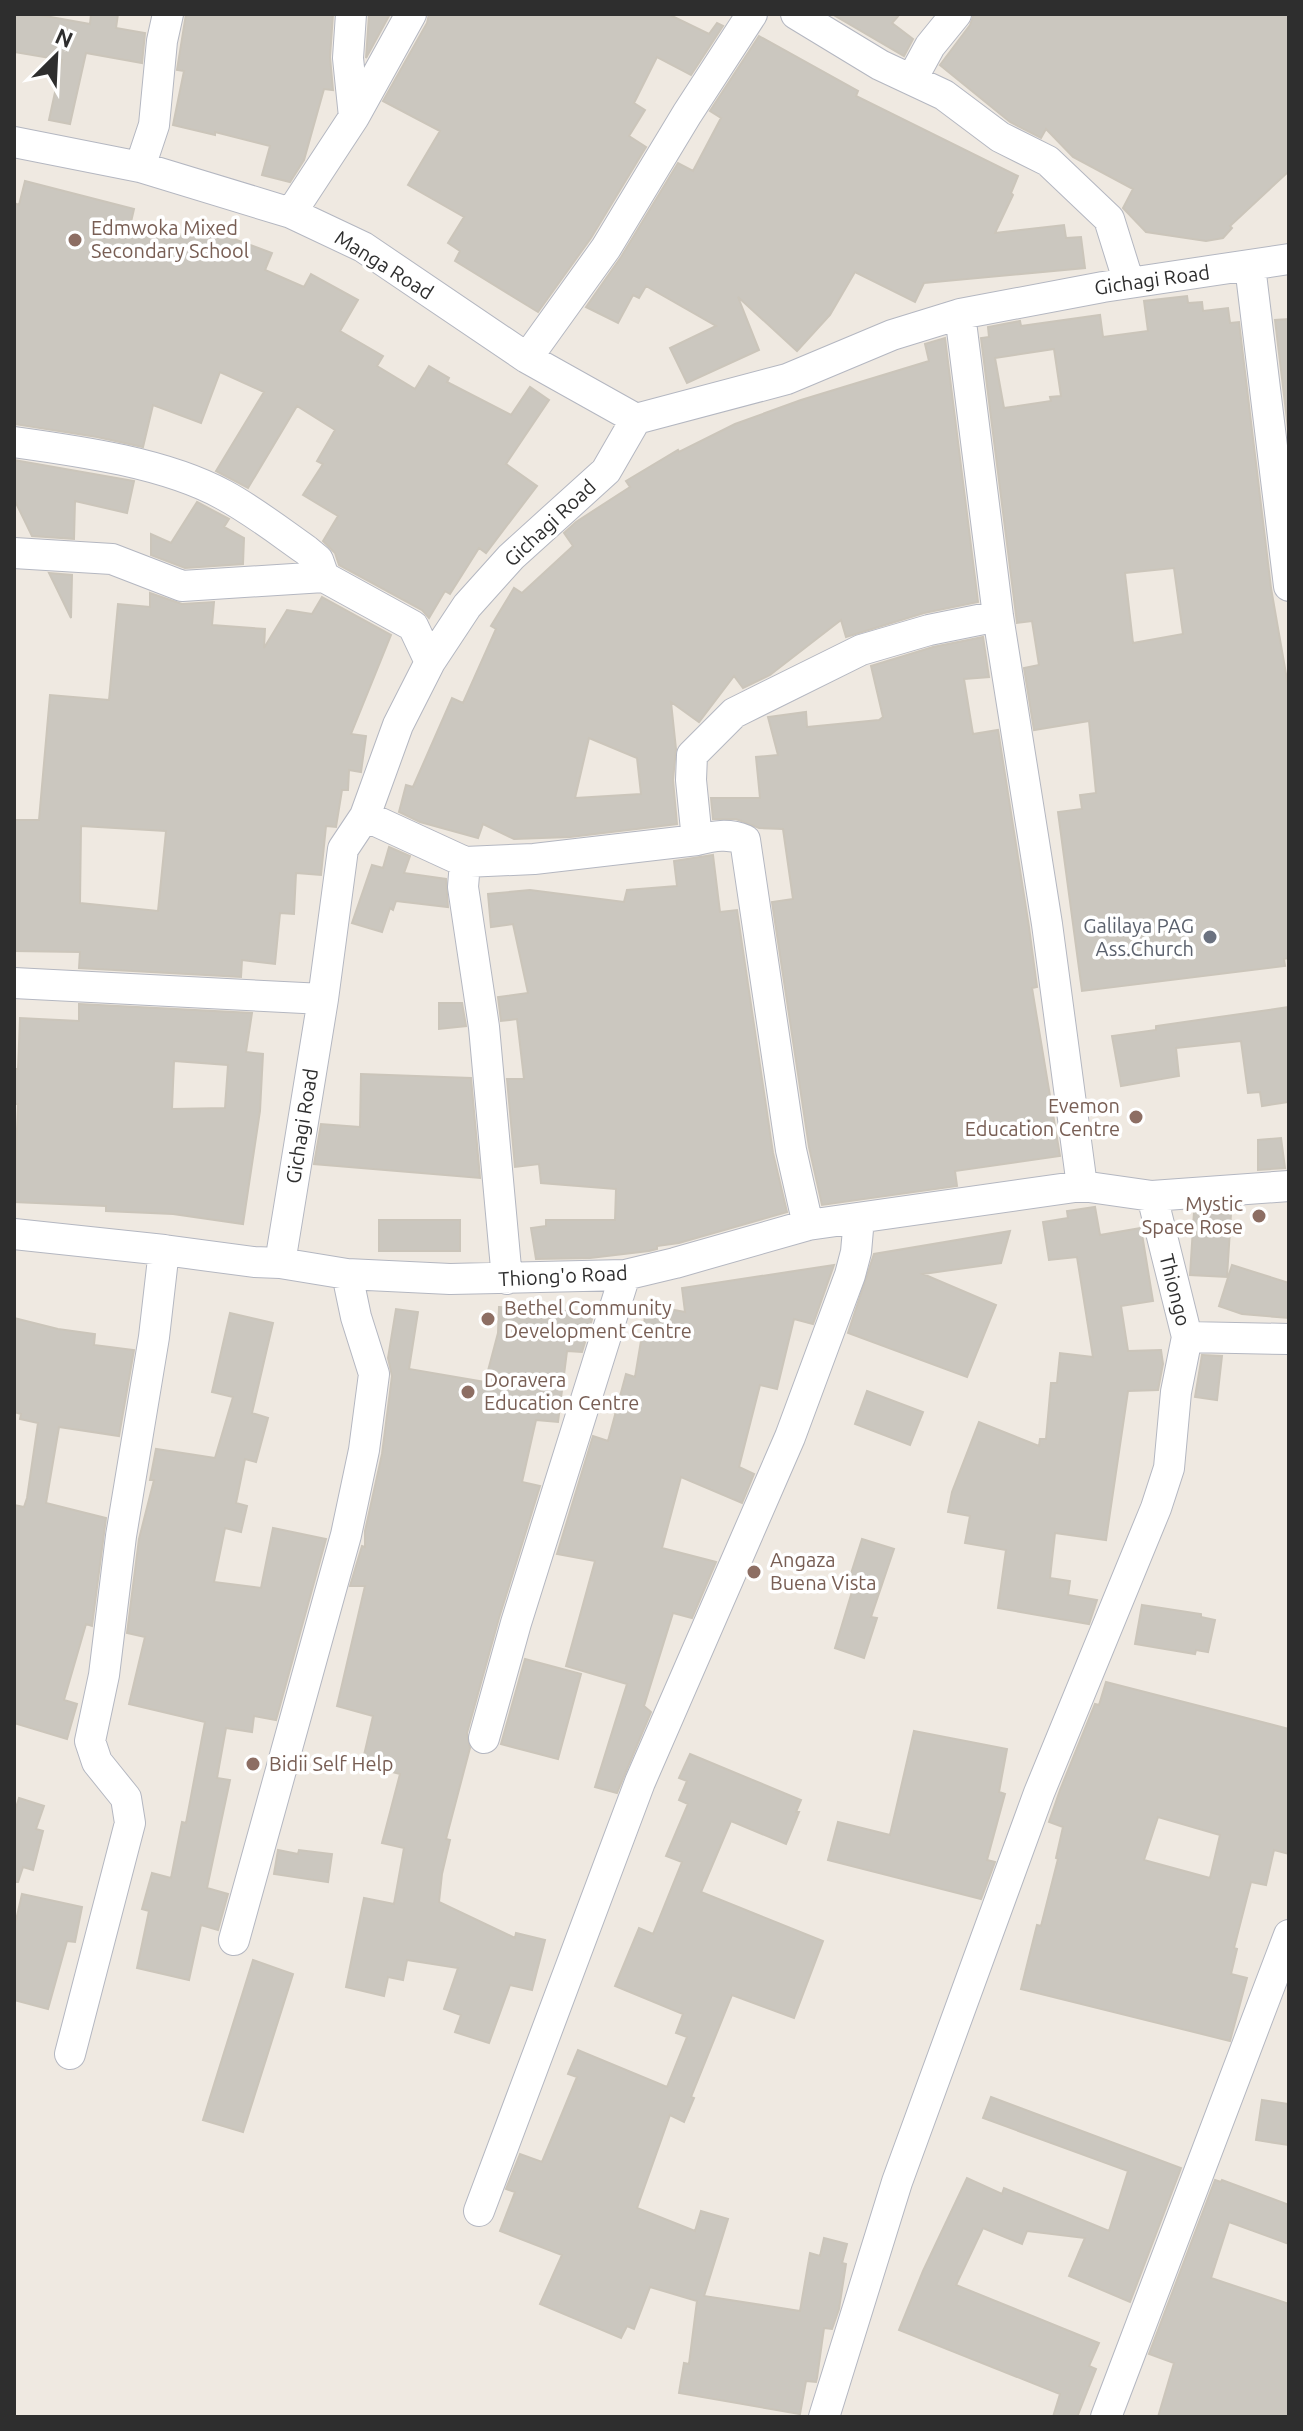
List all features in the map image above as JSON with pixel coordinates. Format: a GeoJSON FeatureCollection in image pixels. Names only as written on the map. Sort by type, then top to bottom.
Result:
{"type":"FeatureCollection","features":[{"type":"Feature","properties":{"kind":"street"},"geometry":{"type":"LineString","coordinates":[[140,167],[154,125],[162,41],[168,14]]}},
{"type":"Feature","properties":{"kind":"street"},"geometry":{"type":"LineString","coordinates":[[351,14],[348,58],[354,117]]}},
{"type":"Feature","properties":{"kind":"street"},"geometry":{"type":"LineString","coordinates":[[291,213],[354,117],[411,14]]}},
{"type":"Feature","properties":{"kind":"street"},"geometry":{"type":"LineString","coordinates":[[527,358],[606,248],[702,89],[752,14]]}},
{"type":"Feature","properties":{"kind":"street"},"geometry":{"type":"LineString","coordinates":[[796,14],[880,65],[944,95],[1000,137],[1048,161],[1109,219],[1129,283]]}},
{"type":"Feature","properties":{"kind":"street"},"geometry":{"type":"LineString","coordinates":[[912,79],[930,46],[956,14]]}},
{"type":"Feature","properties":{"kind":"street","name":"Manga Road"},"geometry":{"type":"LineString","coordinates":[[14,142],[140,167],[291,213],[363,247],[527,358],[636,419]]}},
{"type":"Feature","properties":{"kind":"street","name":"Gichagi Road"},"geometry":{"type":"LineString","coordinates":[[280,1263],[323,999],[343,849],[365,816],[398,725],[430,662],[467,606],[511,557],[606,471],[636,419],[787,379],[892,335],[960,314],[1129,283],[1289,259]]}},
{"type":"Feature","properties":{"kind":"street"},"geometry":{"type":"LineString","coordinates":[[1250,266],[1289,586]]}},
{"type":"Feature","properties":{"kind":"street"},"geometry":{"type":"LineString","coordinates":[[960,314],[998,616],[1047,924],[1082,1186]]}},
{"type":"Feature","properties":{"kind":"street"},"geometry":{"type":"LineString","coordinates":[[14,442],[97,453],[177,476],[222,493],[306,550],[318,560],[324,577]]}},
{"type":"Feature","properties":{"kind":"street"},"geometry":{"type":"LineString","coordinates":[[14,553],[112,559],[182,586],[324,577],[413,626],[430,662]]}},
{"type":"Feature","properties":{"kind":"street"},"geometry":{"type":"LineString","coordinates":[[697,840],[691,780],[692,755],[734,713],[861,650],[929,630],[998,616]]}},
{"type":"Feature","properties":{"kind":"street"},"geometry":{"type":"LineString","coordinates":[[365,816],[465,862],[534,859],[697,840],[715,835],[745,840],[791,1150],[808,1225]]}},
{"type":"Feature","properties":{"kind":"street"},"geometry":{"type":"LineString","coordinates":[[465,862],[463,887],[484,1027],[507,1279]]}},
{"type":"Feature","properties":{"kind":"street"},"geometry":{"type":"LineString","coordinates":[[14,983],[323,999]]}},
{"type":"Feature","properties":{"kind":"street","name":"Thiong'o Road"},"geometry":{"type":"LineString","coordinates":[[14,1234],[280,1263],[347,1274],[450,1279],[625,1275],[808,1225],[1082,1186],[1152,1196],[1289,1186]]}},
{"type":"Feature","properties":{"kind":"street","name":"Thiongo"},"geometry":{"type":"LineString","coordinates":[[1152,1196],[1187,1337]]}},
{"type":"Feature","properties":{"kind":"street"},"geometry":{"type":"LineString","coordinates":[[479,2211],[640,1782],[790,1437],[850,1275],[859,1218]]}},
{"type":"Feature","properties":{"kind":"street"},"geometry":{"type":"LineString","coordinates":[[70,2054],[130,1823],[126,1798],[97,1762],[90,1741],[104,1675],[121,1536],[154,1337],[164,1250]]}},
{"type":"Feature","properties":{"kind":"street"},"geometry":{"type":"LineString","coordinates":[[234,1940],[346,1535],[364,1450],[374,1374],[356,1317],[347,1274]]}},
{"type":"Feature","properties":{"kind":"street"},"geometry":{"type":"LineString","coordinates":[[484,1738],[516,1623],[625,1275]]}},
{"type":"Feature","properties":{"kind":"street"},"geometry":{"type":"LineString","coordinates":[[824,2417],[908,2152],[1039,1793],[1156,1508],[1169,1468],[1176,1392],[1187,1337],[1289,1339]]}},
{"type":"Feature","properties":{"kind":"street"},"geometry":{"type":"LineString","coordinates":[[1106,2417],[1289,1935]]}},
{"type":"Feature","properties":{"kind":"building"},"geometry":{"type":"Polygon","coordinates":[[[14,14],[34,14],[90,24],[91,14],[118,14],[116,28],[145,33],[142,63],[86,53],[70,124],[49,120],[62,60],[14,52],[14,14]]]}},
{"type":"Feature","properties":{"kind":"building"},"geometry":{"type":"Polygon","coordinates":[[[186,14],[333,14],[330,57],[333,90],[324,89],[304,160],[290,182],[262,175],[270,146],[173,125],[184,71],[177,70],[186,14]]]}},
{"type":"Feature","properties":{"kind":"building"},"geometry":{"type":"Polygon","coordinates":[[[390,14],[366,58],[369,15],[390,14]]]}},
{"type":"Feature","properties":{"kind":"building"},"geometry":{"type":"Polygon","coordinates":[[[429,14],[668,14],[709,34],[717,23],[723,26],[691,75],[657,57],[634,103],[645,110],[629,136],[646,147],[591,238],[538,312],[455,261],[460,251],[448,243],[464,217],[408,185],[440,131],[383,101],[427,23],[429,14]]]}},
{"type":"Feature","properties":{"kind":"building"},"geometry":{"type":"Polygon","coordinates":[[[832,14],[900,14],[892,23],[913,39],[904,56],[832,14]]]}},
{"type":"Feature","properties":{"kind":"building"},"geometry":{"type":"Polygon","coordinates":[[[974,14],[1289,14],[1289,171],[1230,226],[1232,228],[1223,238],[1206,241],[1146,232],[1123,208],[1133,189],[1073,157],[1046,129],[1041,138],[1010,122],[940,65],[970,25],[974,14]]]}},
{"type":"Feature","properties":{"kind":"building"},"geometry":{"type":"Polygon","coordinates":[[[759,36],[858,91],[856,96],[1018,176],[1011,193],[1013,195],[995,233],[1064,225],[1066,238],[1081,237],[1085,268],[924,283],[915,302],[855,272],[830,315],[797,351],[738,297],[759,350],[687,383],[670,348],[716,326],[646,286],[639,298],[633,295],[618,323],[586,307],[621,257],[678,163],[693,171],[721,118],[710,111],[759,36]]]}},
{"type":"Feature","properties":{"kind":"building"},"geometry":{"type":"Polygon","coordinates":[[[25,181],[134,209],[131,222],[187,236],[190,228],[205,234],[207,229],[272,253],[265,270],[304,287],[311,274],[358,300],[340,331],[383,356],[377,366],[415,389],[429,366],[449,378],[447,382],[511,415],[530,387],[549,400],[506,464],[537,486],[486,553],[479,548],[450,594],[445,591],[429,618],[422,610],[339,565],[335,553],[323,541],[338,516],[303,495],[323,464],[317,461],[335,430],[297,406],[248,488],[216,471],[264,392],[220,372],[201,423],[153,405],[143,447],[14,424],[14,203],[19,205],[25,181]]]}},
{"type":"Feature","properties":{"kind":"building"},"geometry":{"type":"Polygon","coordinates":[[[1187,296],[1188,303],[1202,302],[1203,311],[1228,308],[1230,323],[1239,322],[1271,588],[1289,691],[1289,958],[1284,959],[1285,966],[1082,991],[1058,812],[1082,809],[1080,795],[1096,793],[1089,721],[1034,730],[1024,668],[1039,665],[1032,621],[1017,623],[981,338],[989,337],[988,327],[1020,321],[1021,326],[1100,315],[1103,337],[1148,331],[1144,301],[1187,296]],[[1054,349],[995,358],[1004,408],[1051,401],[1050,397],[1061,396],[1054,349]],[[1174,568],[1125,573],[1133,643],[1183,634],[1174,568]]]}},
{"type":"Feature","properties":{"kind":"building"},"geometry":{"type":"Polygon","coordinates":[[[1289,319],[1289,437],[1275,320],[1289,319]]]}},
{"type":"Feature","properties":{"kind":"building"},"geometry":{"type":"Polygon","coordinates":[[[945,338],[978,602],[924,613],[846,637],[841,620],[770,675],[743,688],[734,676],[699,722],[671,702],[676,749],[673,780],[677,824],[570,837],[514,839],[483,824],[478,838],[420,822],[399,812],[406,785],[413,787],[452,698],[463,703],[496,629],[491,626],[514,588],[522,593],[573,546],[564,533],[576,522],[630,487],[626,481],[678,450],[735,424],[801,400],[929,361],[925,344],[945,338]],[[589,738],[575,798],[641,794],[637,758],[589,738]]]}},
{"type":"Feature","properties":{"kind":"building"},"geometry":{"type":"Polygon","coordinates":[[[14,460],[134,481],[127,513],[75,501],[74,539],[32,536],[14,499],[14,460]]]}},
{"type":"Feature","properties":{"kind":"building"},"geometry":{"type":"Polygon","coordinates":[[[197,502],[229,519],[224,527],[244,538],[243,564],[185,568],[151,555],[151,534],[171,543],[197,502]]]}},
{"type":"Feature","properties":{"kind":"building"},"geometry":{"type":"Polygon","coordinates":[[[49,573],[72,575],[71,618],[49,573]]]}},
{"type":"Feature","properties":{"kind":"building"},"geometry":{"type":"Polygon","coordinates":[[[150,593],[182,604],[214,602],[212,625],[265,629],[264,648],[287,610],[312,614],[322,597],[391,635],[351,734],[366,736],[361,772],[349,770],[348,790],[342,790],[336,827],[326,826],[321,875],[296,873],[294,914],[280,913],[275,964],[242,960],[241,977],[79,968],[80,952],[14,951],[14,820],[39,820],[50,695],[109,700],[118,604],[150,607],[150,593]],[[81,826],[80,903],[158,911],[166,831],[81,826]]]}},
{"type":"Feature","properties":{"kind":"building"},"geometry":{"type":"Polygon","coordinates":[[[983,637],[989,677],[964,679],[973,734],[998,730],[1037,987],[1032,988],[1060,1156],[955,1171],[957,1186],[822,1205],[809,1147],[772,902],[793,899],[783,829],[759,828],[736,819],[713,819],[711,798],[760,798],[756,757],[778,755],[768,717],[806,712],[807,727],[879,720],[883,717],[871,666],[933,647],[983,637]]]}},
{"type":"Feature","properties":{"kind":"building"},"geometry":{"type":"Polygon","coordinates":[[[389,847],[410,856],[404,873],[446,879],[448,907],[396,901],[393,910],[390,908],[382,932],[352,923],[372,865],[383,868],[389,847]]]}},
{"type":"Feature","properties":{"kind":"building"},"geometry":{"type":"Polygon","coordinates":[[[713,855],[720,912],[737,910],[773,1153],[787,1212],[679,1243],[657,1246],[657,1249],[649,1251],[590,1258],[536,1259],[531,1228],[546,1226],[546,1220],[615,1220],[616,1189],[541,1183],[539,1164],[515,1167],[507,1079],[524,1079],[517,1019],[501,1021],[498,997],[528,993],[513,924],[491,927],[488,894],[530,890],[624,902],[627,890],[677,886],[674,861],[713,855]]]}},
{"type":"Feature","properties":{"kind":"building"},"geometry":{"type":"Polygon","coordinates":[[[439,1003],[462,1003],[466,1026],[439,1029],[439,1003]]]}},
{"type":"Feature","properties":{"kind":"building"},"geometry":{"type":"Polygon","coordinates":[[[79,1004],[252,1013],[246,1052],[263,1054],[260,1111],[243,1224],[173,1214],[106,1211],[106,1206],[14,1202],[18,1104],[14,1104],[14,1069],[18,1069],[20,1018],[79,1021],[79,1004]],[[174,1061],[172,1109],[225,1108],[228,1065],[174,1061]]]}},
{"type":"Feature","properties":{"kind":"building"},"geometry":{"type":"Polygon","coordinates":[[[1289,1007],[1289,1102],[1262,1106],[1260,1092],[1248,1093],[1241,1041],[1176,1048],[1179,1076],[1121,1086],[1112,1036],[1156,1030],[1156,1026],[1289,1007]]]}},
{"type":"Feature","properties":{"kind":"building"},"geometry":{"type":"Polygon","coordinates":[[[361,1074],[471,1078],[480,1178],[314,1164],[321,1124],[360,1127],[361,1074]]]}},
{"type":"Feature","properties":{"kind":"building"},"geometry":{"type":"Polygon","coordinates":[[[1281,1138],[1285,1168],[1258,1170],[1258,1140],[1281,1138]]]}},
{"type":"Feature","properties":{"kind":"building"},"geometry":{"type":"Polygon","coordinates":[[[1095,1207],[1100,1235],[1141,1228],[1153,1301],[1121,1306],[1128,1351],[1161,1350],[1163,1364],[1158,1390],[1128,1391],[1106,1540],[1055,1533],[1050,1578],[1070,1581],[1068,1595],[1097,1600],[1089,1624],[998,1608],[1006,1550],[965,1543],[970,1516],[948,1512],[952,1492],[979,1422],[1039,1446],[1040,1439],[1046,1439],[1051,1383],[1057,1383],[1060,1353],[1093,1357],[1077,1257],[1049,1260],[1043,1222],[1068,1218],[1067,1211],[1095,1207]]]}},
{"type":"Feature","properties":{"kind":"building"},"geometry":{"type":"Polygon","coordinates":[[[1194,1212],[1231,1214],[1227,1277],[1190,1275],[1194,1212]]]}},
{"type":"Feature","properties":{"kind":"building"},"geometry":{"type":"Polygon","coordinates":[[[379,1220],[460,1220],[460,1251],[379,1251],[379,1220]]]}},
{"type":"Feature","properties":{"kind":"building"},"geometry":{"type":"Polygon","coordinates":[[[1010,1231],[1001,1263],[923,1274],[996,1305],[967,1377],[848,1333],[874,1254],[1010,1231]]]}},
{"type":"Feature","properties":{"kind":"building"},"geometry":{"type":"Polygon","coordinates":[[[834,1265],[813,1324],[794,1319],[777,1389],[760,1385],[739,1467],[754,1474],[742,1503],[681,1477],[662,1548],[716,1562],[692,1618],[673,1613],[644,1706],[651,1712],[617,1793],[595,1787],[627,1684],[566,1666],[595,1561],[557,1554],[593,1436],[608,1441],[626,1374],[635,1377],[647,1305],[685,1312],[682,1288],[834,1265]]]}},
{"type":"Feature","properties":{"kind":"building"},"geometry":{"type":"Polygon","coordinates":[[[1232,1265],[1289,1283],[1289,1318],[1242,1314],[1219,1306],[1232,1265]]]}},
{"type":"Feature","properties":{"kind":"building"},"geometry":{"type":"Polygon","coordinates":[[[499,1307],[594,1313],[582,1352],[567,1351],[558,1422],[536,1420],[522,1482],[540,1486],[467,1733],[470,1748],[446,1839],[450,1840],[439,1902],[515,1938],[516,1933],[545,1940],[532,1990],[510,1985],[489,2043],[455,2032],[461,2015],[444,2009],[458,1968],[407,1960],[403,1980],[388,1977],[384,1996],[346,1987],[364,1898],[394,1904],[404,1848],[382,1843],[400,1774],[362,1764],[373,1716],[337,1706],[365,1586],[350,1586],[362,1546],[365,1547],[365,1531],[382,1454],[392,1376],[388,1358],[396,1309],[418,1312],[409,1369],[485,1382],[498,1333],[499,1307]]]}},
{"type":"Feature","properties":{"kind":"building"},"geometry":{"type":"Polygon","coordinates":[[[230,1313],[273,1323],[252,1413],[268,1418],[256,1462],[245,1459],[236,1503],[247,1506],[241,1532],[225,1528],[214,1582],[261,1588],[273,1528],[326,1539],[276,1720],[254,1716],[252,1732],[226,1728],[217,1778],[230,1780],[207,1888],[228,1894],[218,1930],[201,1925],[189,1980],[137,1968],[149,1911],[142,1909],[152,1873],[171,1878],[182,1822],[186,1823],[205,1722],[129,1704],[145,1637],[127,1633],[139,1539],[154,1480],[150,1480],[156,1449],[215,1458],[233,1397],[212,1392],[230,1313]]]}},
{"type":"Feature","properties":{"kind":"building"},"geometry":{"type":"Polygon","coordinates":[[[14,1318],[95,1334],[94,1345],[134,1350],[119,1436],[59,1427],[46,1503],[106,1518],[92,1626],[86,1624],[64,1700],[77,1704],[67,1739],[14,1723],[14,1505],[24,1507],[27,1498],[38,1423],[20,1419],[21,1414],[14,1412],[14,1318]]]}},
{"type":"Feature","properties":{"kind":"building"},"geometry":{"type":"Polygon","coordinates":[[[1202,1355],[1222,1356],[1217,1400],[1195,1397],[1202,1355]]]}},
{"type":"Feature","properties":{"kind":"building"},"geometry":{"type":"Polygon","coordinates":[[[867,1391],[923,1412],[910,1445],[855,1424],[867,1391]]]}},
{"type":"Feature","properties":{"kind":"building"},"geometry":{"type":"Polygon","coordinates":[[[862,1539],[894,1549],[871,1617],[877,1618],[864,1658],[835,1648],[854,1585],[848,1583],[862,1539]]]}},
{"type":"Feature","properties":{"kind":"building"},"geometry":{"type":"Polygon","coordinates":[[[1142,1605],[1201,1614],[1201,1617],[1215,1620],[1208,1652],[1196,1650],[1195,1654],[1135,1644],[1142,1605]]]}},
{"type":"Feature","properties":{"kind":"building"},"geometry":{"type":"Polygon","coordinates":[[[525,1659],[581,1674],[558,1759],[501,1744],[525,1659]]]}},
{"type":"Feature","properties":{"kind":"building"},"geometry":{"type":"Polygon","coordinates":[[[1106,1682],[1289,1729],[1289,1854],[1274,1850],[1266,1885],[1251,1882],[1234,1948],[1237,1949],[1231,1974],[1247,1978],[1230,2041],[1021,1989],[1058,1859],[1063,1827],[1049,1822],[1095,1704],[1099,1705],[1106,1682]],[[1158,1817],[1144,1860],[1210,1878],[1220,1835],[1158,1817]]]}},
{"type":"Feature","properties":{"kind":"building"},"geometry":{"type":"Polygon","coordinates":[[[914,1731],[1007,1749],[999,1792],[1005,1794],[987,1860],[995,1862],[981,1899],[828,1860],[838,1822],[890,1835],[914,1731]]]}},
{"type":"Feature","properties":{"kind":"building"},"geometry":{"type":"Polygon","coordinates":[[[690,1754],[801,1800],[786,1844],[731,1821],[701,1892],[823,1941],[794,2018],[732,1995],[684,2122],[670,2115],[637,2208],[695,2231],[701,2211],[728,2219],[704,2296],[800,2311],[810,2253],[820,2256],[824,2238],[847,2244],[842,2263],[846,2264],[839,2309],[832,2329],[824,2328],[816,2382],[806,2381],[800,2414],[679,2393],[684,2363],[689,2364],[697,2301],[650,2287],[634,2329],[627,2326],[621,2338],[540,2304],[562,2255],[500,2231],[515,2192],[506,2189],[520,2154],[542,2162],[577,2077],[568,2074],[578,2050],[667,2087],[687,2037],[676,2033],[683,2014],[615,1986],[639,1928],[653,1934],[682,1862],[666,1856],[688,1804],[679,1800],[687,1781],[679,1778],[690,1754]]]}},
{"type":"Feature","properties":{"kind":"building"},"geometry":{"type":"Polygon","coordinates":[[[19,1798],[44,1806],[36,1829],[43,1831],[33,1870],[23,1867],[18,1882],[14,1882],[14,1814],[19,1798]]]}},
{"type":"Feature","properties":{"kind":"building"},"geometry":{"type":"Polygon","coordinates":[[[278,1850],[298,1854],[299,1850],[332,1854],[328,1882],[274,1874],[278,1850]]]}},
{"type":"Feature","properties":{"kind":"building"},"geometry":{"type":"Polygon","coordinates":[[[22,1894],[82,1907],[75,1942],[67,1941],[48,2009],[14,2000],[14,1929],[22,1894]]]}},
{"type":"Feature","properties":{"kind":"building"},"geometry":{"type":"Polygon","coordinates":[[[253,1960],[293,1974],[243,2132],[203,2120],[253,1960]]]}},
{"type":"Feature","properties":{"kind":"building"},"geometry":{"type":"Polygon","coordinates":[[[991,2097],[1181,2168],[1130,2302],[1069,2276],[1085,2238],[1027,2231],[1022,2244],[983,2228],[956,2285],[1099,2343],[1089,2366],[1096,2369],[1077,2417],[1053,2417],[1060,2394],[899,2330],[967,2178],[1002,2194],[1004,2188],[1109,2231],[1128,2171],[983,2118],[991,2097]]]}},
{"type":"Feature","properties":{"kind":"building"},"geometry":{"type":"Polygon","coordinates":[[[1262,2100],[1289,2104],[1289,2145],[1256,2140],[1262,2100]]]}},
{"type":"Feature","properties":{"kind":"building"},"geometry":{"type":"Polygon","coordinates":[[[1215,2180],[1289,2205],[1289,2244],[1229,2222],[1211,2278],[1289,2304],[1289,2417],[1158,2417],[1174,2363],[1149,2354],[1215,2180]]]}},
{"type":"Feature","properties":{"kind":"place","name":"Edmwoka Mixed Secondary School"},"geometry":{"type":"Point","coordinates":[75,240]}},
{"type":"Feature","properties":{"kind":"place","name":"Galilaya PAG Ass.Church"},"geometry":{"type":"Point","coordinates":[1210,937]}},
{"type":"Feature","properties":{"kind":"place","name":"Evemon Education Centre"},"geometry":{"type":"Point","coordinates":[1136,1117]}},
{"type":"Feature","properties":{"kind":"place","name":"Mystic Space Rose"},"geometry":{"type":"Point","coordinates":[1259,1216]}},
{"type":"Feature","properties":{"kind":"place","name":"Bethel Community Development Centre"},"geometry":{"type":"Point","coordinates":[488,1319]}},
{"type":"Feature","properties":{"kind":"place","name":"Doravera Education Centre"},"geometry":{"type":"Point","coordinates":[468,1392]}},
{"type":"Feature","properties":{"kind":"place","name":"Angaza Buena Vista"},"geometry":{"type":"Point","coordinates":[754,1572]}},
{"type":"Feature","properties":{"kind":"place","name":"Bidii Self Help"},"geometry":{"type":"Point","coordinates":[253,1764]}}]}
